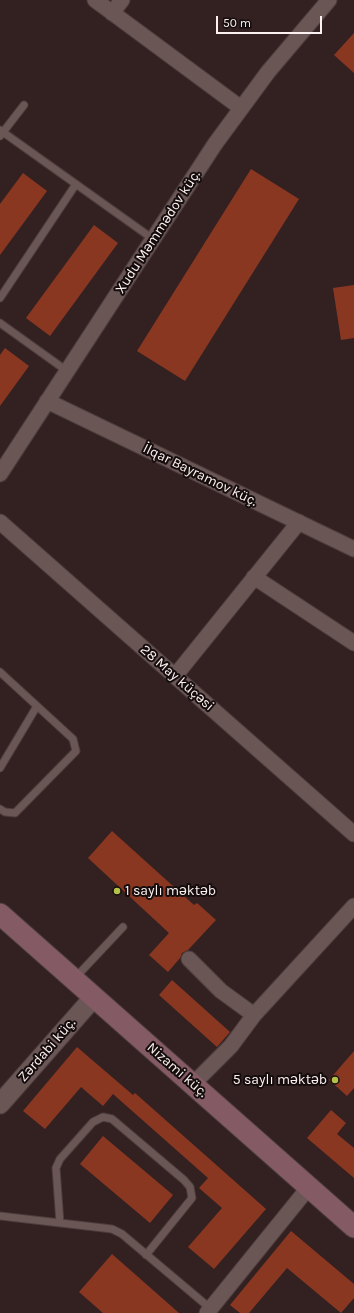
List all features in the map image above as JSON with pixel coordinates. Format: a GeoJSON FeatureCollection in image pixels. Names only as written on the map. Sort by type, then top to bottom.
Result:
{"type":"FeatureCollection","features":[{"type":"Feature","properties":{"kind":"main road","name":"Nizami küç."},"geometry":{"type":"LineString","coordinates":[[0,914],[354,1227]]}},
{"type":"Feature","properties":{"kind":"street"},"geometry":{"type":"LineString","coordinates":[[95,0],[241,108]]}},
{"type":"Feature","properties":{"kind":"street"},"geometry":{"type":"LineString","coordinates":[[112,13],[122,0]]}},
{"type":"Feature","properties":{"kind":"street","name":"Xudu Məmmədov küç."},"geometry":{"type":"LineString","coordinates":[[0,474],[215,144],[268,72],[329,0]]}},
{"type":"Feature","properties":{"kind":"street","name":"İlqar Bayramov küç."},"geometry":{"type":"LineString","coordinates":[[47,401],[354,549]]}},
{"type":"Feature","properties":{"kind":"street","name":"28 May küçəsi"},"geometry":{"type":"LineString","coordinates":[[0,522],[354,834]]}},
{"type":"Feature","properties":{"kind":"street"},"geometry":{"type":"LineString","coordinates":[[175,676],[299,522]]}},
{"type":"Feature","properties":{"kind":"street"},"geometry":{"type":"LineString","coordinates":[[254,577],[354,643]]}},
{"type":"Feature","properties":{"kind":"street"},"geometry":{"type":"LineString","coordinates":[[193,1084],[231,1046],[254,1014],[354,906]]}},
{"type":"Feature","properties":{"kind":"street"},"geometry":{"type":"LineString","coordinates":[[189,959],[220,991],[254,1014]]}},
{"type":"Feature","properties":{"kind":"street","name":"Zərdabi küç."},"geometry":{"type":"LineString","coordinates":[[0,1104],[94,997]]}},
{"type":"Feature","properties":{"kind":"street"},"geometry":{"type":"LineString","coordinates":[[211,1312],[309,1187]]}},
{"type":"Feature","properties":{"kind":"lane"},"geometry":{"type":"LineString","coordinates":[[24,105],[1,133],[153,239]]}},
{"type":"Feature","properties":{"kind":"lane"},"geometry":{"type":"LineString","coordinates":[[0,298],[76,184]]}},
{"type":"Feature","properties":{"kind":"lane"},"geometry":{"type":"LineString","coordinates":[[0,323],[67,371]]}},
{"type":"Feature","properties":{"kind":"lane"},"geometry":{"type":"LineString","coordinates":[[0,672],[74,739],[76,752],[15,813],[5,812],[0,809]]}},
{"type":"Feature","properties":{"kind":"lane"},"geometry":{"type":"LineString","coordinates":[[0,768],[37,706]]}},
{"type":"Feature","properties":{"kind":"lane"},"geometry":{"type":"LineString","coordinates":[[73,980],[122,927]]}},
{"type":"Feature","properties":{"kind":"lane"},"geometry":{"type":"LineString","coordinates":[[60,1223],[56,1168],[60,1159],[93,1122],[103,1117],[112,1119],[184,1180],[190,1187],[192,1198],[146,1255]]}},
{"type":"Feature","properties":{"kind":"lane"},"geometry":{"type":"LineString","coordinates":[[0,1216],[112,1229],[122,1234],[211,1312]]}},
{"type":"Feature","properties":{"kind":"building"},"geometry":{"type":"Polygon","coordinates":[[[354,33],[354,73],[334,55],[354,33]]]}},
{"type":"Feature","properties":{"kind":"building"},"geometry":{"type":"Polygon","coordinates":[[[251,169],[299,199],[185,381],[137,351],[251,169]]]}},
{"type":"Feature","properties":{"kind":"building"},"geometry":{"type":"Polygon","coordinates":[[[23,173],[47,191],[0,255],[0,204],[23,173]]]}},
{"type":"Feature","properties":{"kind":"building"},"geometry":{"type":"Polygon","coordinates":[[[94,225],[118,243],[50,336],[26,318],[94,225]]]}},
{"type":"Feature","properties":{"kind":"building"},"geometry":{"type":"Polygon","coordinates":[[[354,285],[354,338],[341,340],[333,288],[354,285]]]}},
{"type":"Feature","properties":{"kind":"building"},"geometry":{"type":"Polygon","coordinates":[[[5,348],[29,366],[0,406],[0,355],[5,348]]]}},
{"type":"Feature","properties":{"kind":"building"},"geometry":{"type":"Polygon","coordinates":[[[112,831],[194,905],[197,903],[216,920],[188,950],[182,953],[180,958],[168,972],[149,955],[169,933],[88,858],[112,831]]]}},
{"type":"Feature","properties":{"kind":"building"},"geometry":{"type":"Polygon","coordinates":[[[172,980],[230,1032],[217,1047],[159,995],[172,980]]]}},
{"type":"Feature","properties":{"kind":"building"},"geometry":{"type":"Polygon","coordinates":[[[77,1047],[133,1095],[135,1093],[266,1209],[214,1269],[188,1247],[222,1208],[199,1188],[208,1178],[113,1094],[103,1106],[81,1087],[45,1129],[23,1111],[77,1047]]]}},
{"type":"Feature","properties":{"kind":"building"},"geometry":{"type":"Polygon","coordinates":[[[354,1051],[354,1088],[347,1096],[329,1080],[354,1051]]]}},
{"type":"Feature","properties":{"kind":"building"},"geometry":{"type":"Polygon","coordinates":[[[331,1110],[346,1123],[337,1134],[354,1148],[354,1178],[307,1138],[331,1110]]]}},
{"type":"Feature","properties":{"kind":"building"},"geometry":{"type":"Polygon","coordinates":[[[103,1136],[173,1195],[150,1223],[80,1164],[103,1136]]]}},
{"type":"Feature","properties":{"kind":"building"},"geometry":{"type":"Polygon","coordinates":[[[291,1231],[354,1284],[354,1298],[341,1313],[287,1268],[249,1313],[240,1313],[230,1305],[291,1231]]]}},
{"type":"Feature","properties":{"kind":"building"},"geometry":{"type":"Polygon","coordinates":[[[112,1254],[179,1313],[103,1313],[79,1292],[112,1254]]]}},
{"type":"Feature","properties":{"kind":"place","name":"1 saylı məktəb"},"geometry":{"type":"Point","coordinates":[117,891]}},
{"type":"Feature","properties":{"kind":"place","name":"5 saylı məktəb"},"geometry":{"type":"Point","coordinates":[335,1080]}}]}
